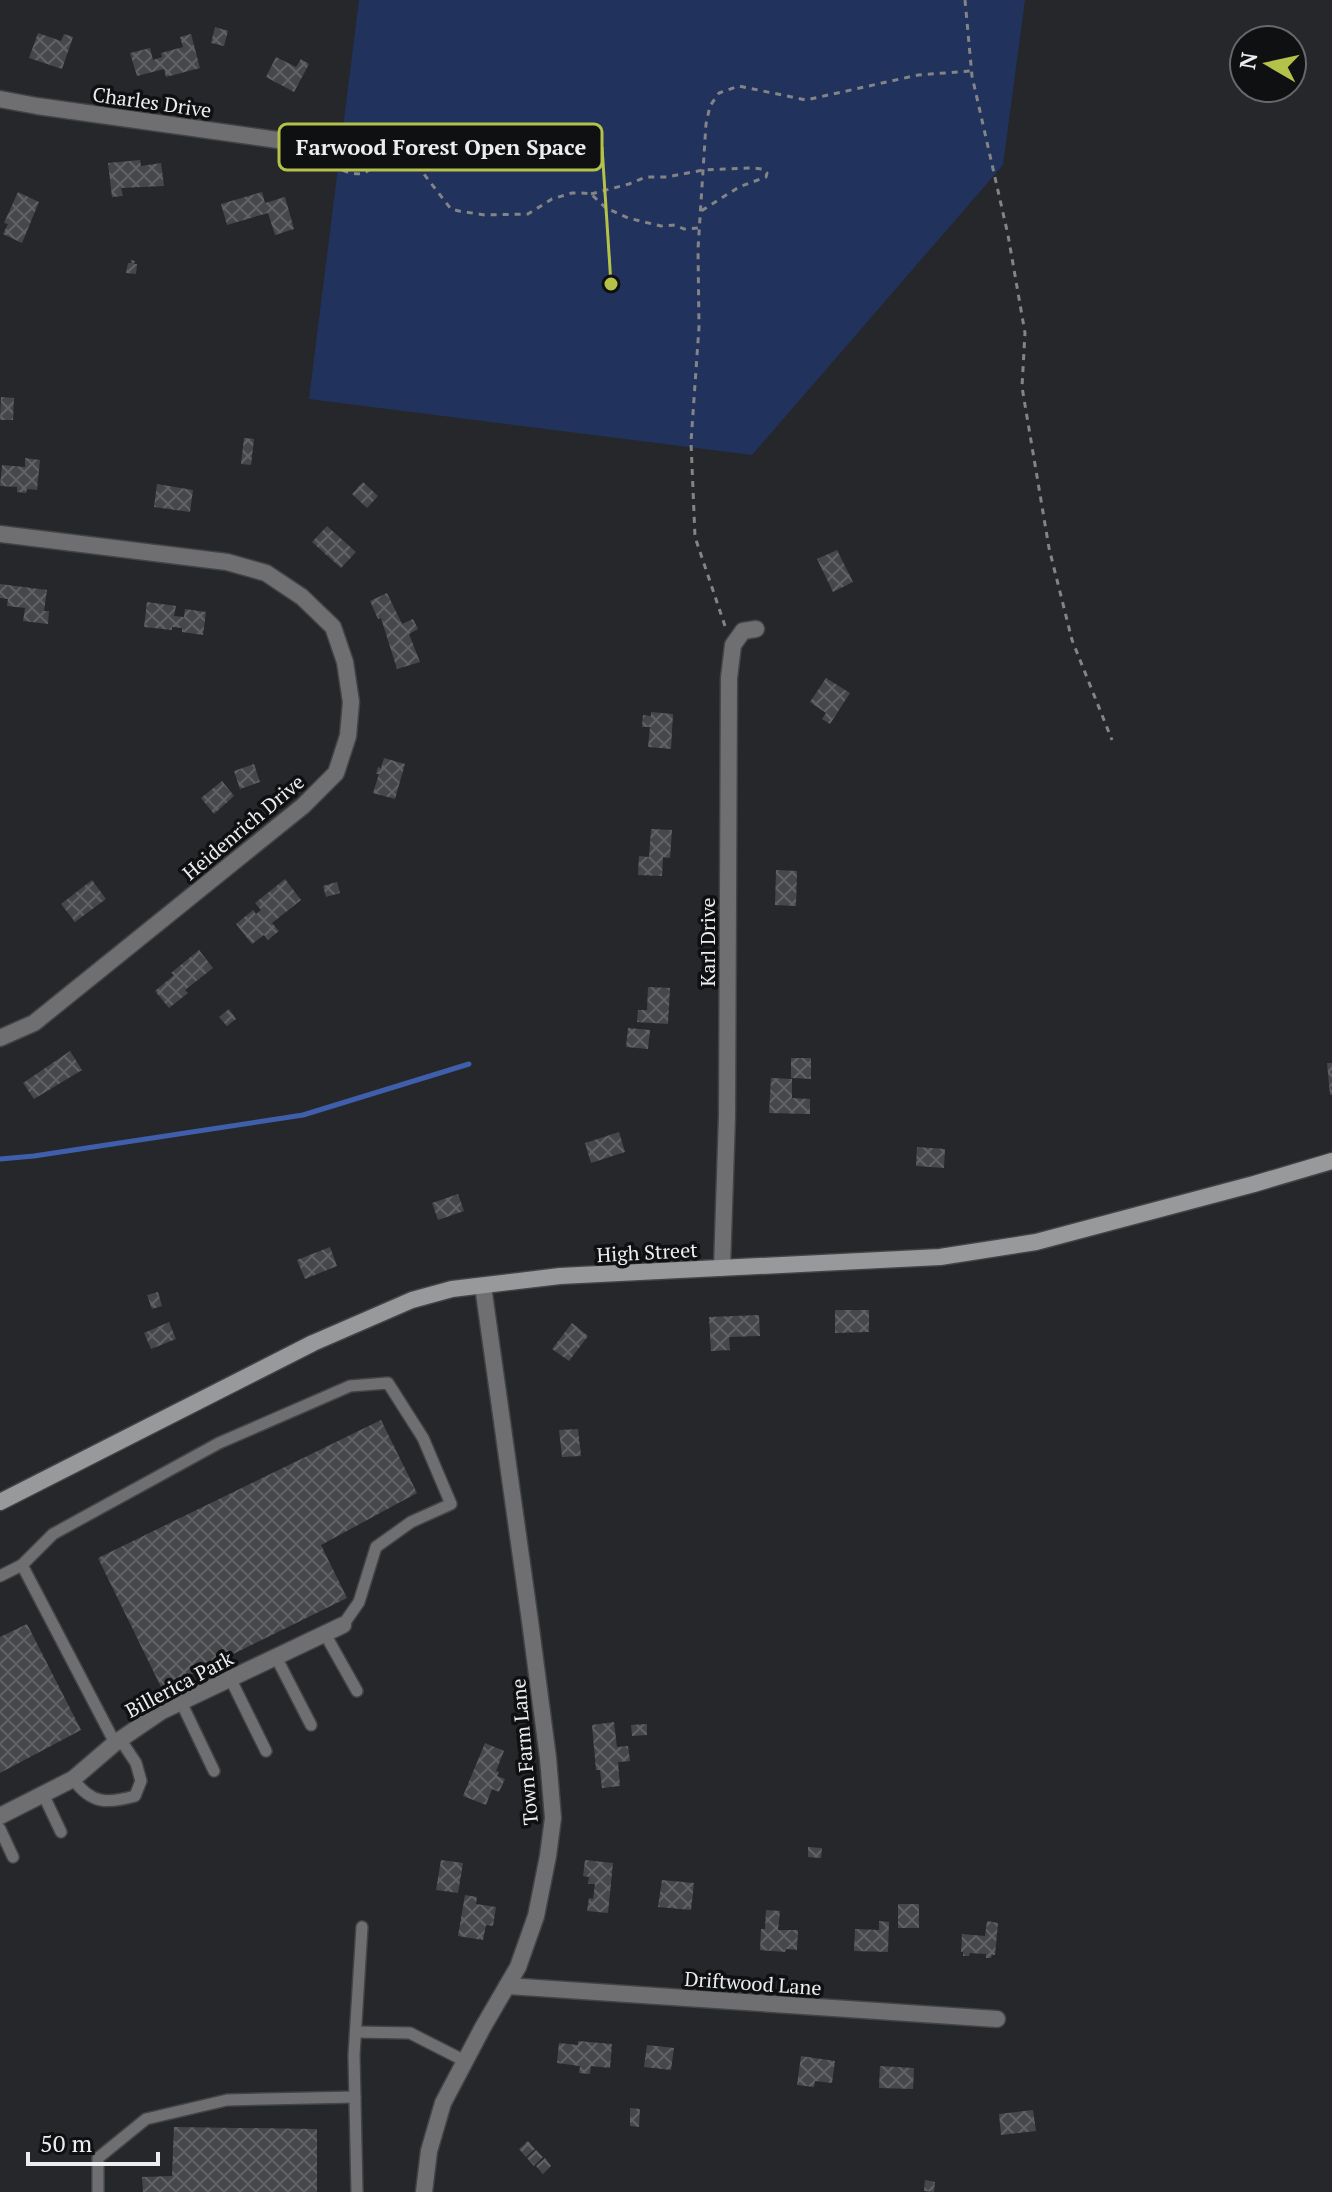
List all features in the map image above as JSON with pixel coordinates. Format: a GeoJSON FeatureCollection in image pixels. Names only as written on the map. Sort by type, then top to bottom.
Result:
{"type":"FeatureCollection","features":[{"type":"Feature","properties":{"kind":"main road","name":"High Street"},"geometry":{"type":"LineString","coordinates":[[0,1502],[313,1343],[412,1300],[452,1289],[560,1276],[940,1257],[1036,1242],[1332,1161]]}},
{"type":"Feature","properties":{"kind":"street","name":"Charles Drive"},"geometry":{"type":"LineString","coordinates":[[0,99],[299,143]]}},
{"type":"Feature","properties":{"kind":"street","name":"Heidenrich Drive"},"geometry":{"type":"LineString","coordinates":[[0,534],[227,562],[266,573],[302,597],[333,627],[345,662],[351,702],[348,736],[336,773],[303,806],[34,1023],[0,1038]]}},
{"type":"Feature","properties":{"kind":"street"},"geometry":{"type":"LineString","coordinates":[[732,649],[743,631],[756,629]]}},
{"type":"Feature","properties":{"kind":"street","name":"Karl Drive"},"geometry":{"type":"LineString","coordinates":[[722,1268],[727,1116],[729,678],[732,649]]}},
{"type":"Feature","properties":{"kind":"street","name":"Town Farm Lane"},"geometry":{"type":"LineString","coordinates":[[424,2192],[429,2151],[443,2103],[518,1967],[536,1916],[553,1818],[534,1651],[483,1286]]}},
{"type":"Feature","properties":{"kind":"street","name":"Billerica Park"},"geometry":{"type":"LineString","coordinates":[[0,1816],[73,1779],[117,1741],[162,1711],[343,1625]]}},
{"type":"Feature","properties":{"kind":"street","name":"Driftwood Lane"},"geometry":{"type":"LineString","coordinates":[[507,1986],[997,2019]]}},
{"type":"Feature","properties":{"kind":"lane"},"geometry":{"type":"LineString","coordinates":[[0,1576],[22,1565],[53,1534],[219,1443],[350,1386],[388,1383],[423,1438],[451,1504],[411,1522],[376,1547],[359,1602],[343,1625]]}},
{"type":"Feature","properties":{"kind":"lane"},"geometry":{"type":"LineString","coordinates":[[22,1565],[117,1741],[136,1763],[141,1781],[135,1796],[115,1802],[95,1800],[80,1789],[73,1779]]}},
{"type":"Feature","properties":{"kind":"lane"},"geometry":{"type":"LineString","coordinates":[[325,1634],[357,1691]]}},
{"type":"Feature","properties":{"kind":"lane"},"geometry":{"type":"LineString","coordinates":[[276,1657],[311,1725]]}},
{"type":"Feature","properties":{"kind":"lane"},"geometry":{"type":"LineString","coordinates":[[230,1678],[266,1751]]}},
{"type":"Feature","properties":{"kind":"lane"},"geometry":{"type":"LineString","coordinates":[[181,1702],[214,1771]]}},
{"type":"Feature","properties":{"kind":"lane"},"geometry":{"type":"LineString","coordinates":[[43,1794],[61,1832]]}},
{"type":"Feature","properties":{"kind":"lane"},"geometry":{"type":"LineString","coordinates":[[0,1829],[13,1857]]}},
{"type":"Feature","properties":{"kind":"lane"},"geometry":{"type":"LineString","coordinates":[[357,2192],[356,2032],[362,1927]]}},
{"type":"Feature","properties":{"kind":"lane"},"geometry":{"type":"LineString","coordinates":[[356,2032],[410,2033],[465,2061]]}},
{"type":"Feature","properties":{"kind":"lane"},"geometry":{"type":"LineString","coordinates":[[98,2192],[98,2158],[146,2119],[227,2100],[355,2097]]}},
{"type":"Feature","properties":{"kind":"path"},"geometry":{"type":"LineString","coordinates":[[965,0],[971,71],[1008,235],[1025,333],[1022,387],[1049,548],[1072,640],[1112,740]]}},
{"type":"Feature","properties":{"kind":"path"},"geometry":{"type":"LineString","coordinates":[[732,649],[695,537],[691,442],[699,327],[699,228],[707,114],[719,93],[739,86],[806,100],[918,75],[971,71]]}},
{"type":"Feature","properties":{"kind":"path"},"geometry":{"type":"LineString","coordinates":[[299,143],[342,170],[361,174],[375,163],[378,143],[385,139],[395,141],[451,209],[485,215],[528,214],[552,199],[572,193],[591,194],[646,177],[752,168],[767,173],[762,180],[739,187],[701,211]]}},
{"type":"Feature","properties":{"kind":"path"},"geometry":{"type":"LineString","coordinates":[[591,194],[606,208],[628,218],[661,226],[699,228]]}},
{"type":"Feature","properties":{"kind":"shaded area"},"geometry":{"type":"Polygon","coordinates":[[[359,0],[1025,0],[1003,165],[752,455],[309,399],[359,0]]]}},
{"type":"Feature","properties":{"kind":"building"},"geometry":{"type":"Polygon","coordinates":[[[215,27],[228,31],[224,46],[211,43],[215,27]]]}},
{"type":"Feature","properties":{"kind":"building"},"geometry":{"type":"Polygon","coordinates":[[[38,33],[61,41],[64,34],[73,37],[62,69],[29,58],[38,33]]]}},
{"type":"Feature","properties":{"kind":"building"},"geometry":{"type":"Polygon","coordinates":[[[191,34],[200,68],[166,77],[164,69],[137,76],[130,53],[150,48],[153,60],[162,57],[161,53],[183,47],[180,37],[191,34]]]}},
{"type":"Feature","properties":{"kind":"building"},"geometry":{"type":"Polygon","coordinates":[[[276,57],[296,67],[301,59],[309,64],[294,92],[266,77],[276,57]]]}},
{"type":"Feature","properties":{"kind":"building"},"geometry":{"type":"Polygon","coordinates":[[[140,160],[141,166],[161,163],[164,186],[121,188],[123,196],[112,197],[108,163],[140,160]]]}},
{"type":"Feature","properties":{"kind":"building"},"geometry":{"type":"Polygon","coordinates":[[[18,192],[39,202],[22,243],[3,234],[8,224],[4,223],[18,192]]]}},
{"type":"Feature","properties":{"kind":"building"},"geometry":{"type":"Polygon","coordinates":[[[262,192],[265,203],[285,197],[294,229],[275,235],[268,213],[227,225],[221,204],[262,192]]]}},
{"type":"Feature","properties":{"kind":"building"},"geometry":{"type":"Polygon","coordinates":[[[131,260],[137,264],[136,274],[126,273],[131,260]]]}},
{"type":"Feature","properties":{"kind":"building"},"geometry":{"type":"Polygon","coordinates":[[[1,397],[14,398],[13,420],[0,420],[1,397]]]}},
{"type":"Feature","properties":{"kind":"building"},"geometry":{"type":"Polygon","coordinates":[[[244,438],[254,439],[251,465],[241,464],[244,438]]]}},
{"type":"Feature","properties":{"kind":"building"},"geometry":{"type":"Polygon","coordinates":[[[25,458],[40,460],[37,490],[27,489],[26,493],[17,492],[17,487],[0,486],[2,465],[25,467],[25,458]]]}},
{"type":"Feature","properties":{"kind":"building"},"geometry":{"type":"Polygon","coordinates":[[[363,482],[378,496],[367,508],[352,494],[363,482]]]}},
{"type":"Feature","properties":{"kind":"building"},"geometry":{"type":"Polygon","coordinates":[[[157,484],[193,490],[190,512],[154,507],[157,484]]]}},
{"type":"Feature","properties":{"kind":"building"},"geometry":{"type":"Polygon","coordinates":[[[327,526],[356,552],[341,568],[312,542],[327,526]]]}},
{"type":"Feature","properties":{"kind":"building"},"geometry":{"type":"Polygon","coordinates":[[[837,550],[853,582],[833,592],[817,559],[837,550]]]}},
{"type":"Feature","properties":{"kind":"building"},"geometry":{"type":"Polygon","coordinates":[[[0,584],[47,590],[44,611],[49,611],[48,624],[23,621],[25,608],[7,606],[8,599],[0,598],[0,584]]]}},
{"type":"Feature","properties":{"kind":"building"},"geometry":{"type":"Polygon","coordinates":[[[387,593],[402,624],[413,619],[418,629],[409,634],[420,662],[397,669],[381,618],[378,619],[370,601],[387,593]]]}},
{"type":"Feature","properties":{"kind":"building"},"geometry":{"type":"Polygon","coordinates":[[[147,602],[176,606],[174,616],[184,617],[185,609],[206,612],[203,635],[182,632],[182,628],[144,627],[147,602]]]}},
{"type":"Feature","properties":{"kind":"building"},"geometry":{"type":"Polygon","coordinates":[[[826,678],[850,693],[830,724],[822,719],[826,713],[810,702],[826,678]]]}},
{"type":"Feature","properties":{"kind":"building"},"geometry":{"type":"Polygon","coordinates":[[[651,712],[673,714],[671,749],[648,747],[650,727],[642,727],[643,715],[651,716],[651,712]]]}},
{"type":"Feature","properties":{"kind":"building"},"geometry":{"type":"Polygon","coordinates":[[[384,758],[405,764],[395,799],[373,793],[378,767],[381,768],[384,758]]]}},
{"type":"Feature","properties":{"kind":"building"},"geometry":{"type":"Polygon","coordinates":[[[254,764],[260,782],[240,789],[234,771],[254,764]]]}},
{"type":"Feature","properties":{"kind":"building"},"geometry":{"type":"Polygon","coordinates":[[[222,781],[234,796],[214,814],[201,798],[222,781]]]}},
{"type":"Feature","properties":{"kind":"building"},"geometry":{"type":"Polygon","coordinates":[[[651,829],[672,830],[670,858],[663,857],[662,876],[638,875],[639,856],[649,857],[651,829]]]}},
{"type":"Feature","properties":{"kind":"building"},"geometry":{"type":"Polygon","coordinates":[[[776,870],[797,871],[796,906],[775,905],[776,870]]]}},
{"type":"Feature","properties":{"kind":"building"},"geometry":{"type":"Polygon","coordinates":[[[285,879],[301,900],[272,923],[279,931],[268,940],[264,935],[252,944],[236,924],[253,910],[256,914],[261,910],[255,903],[285,879]]]}},
{"type":"Feature","properties":{"kind":"building"},"geometry":{"type":"Polygon","coordinates":[[[92,880],[106,899],[75,922],[61,904],[92,880]]]}},
{"type":"Feature","properties":{"kind":"building"},"geometry":{"type":"Polygon","coordinates":[[[337,882],[340,893],[326,897],[323,886],[337,882]]]}},
{"type":"Feature","properties":{"kind":"building"},"geometry":{"type":"Polygon","coordinates":[[[199,950],[213,968],[185,990],[188,993],[169,1008],[155,991],[199,950]]]}},
{"type":"Feature","properties":{"kind":"building"},"geometry":{"type":"Polygon","coordinates":[[[648,987],[670,988],[668,1024],[637,1022],[638,1010],[647,1010],[648,987]]]}},
{"type":"Feature","properties":{"kind":"building"},"geometry":{"type":"Polygon","coordinates":[[[229,1009],[236,1019],[227,1026],[219,1017],[229,1009]]]}},
{"type":"Feature","properties":{"kind":"building"},"geometry":{"type":"Polygon","coordinates":[[[628,1028],[650,1030],[648,1049],[626,1047],[628,1028]]]}},
{"type":"Feature","properties":{"kind":"building"},"geometry":{"type":"Polygon","coordinates":[[[70,1051],[82,1070],[34,1099],[23,1083],[70,1051]]]}},
{"type":"Feature","properties":{"kind":"building"},"geometry":{"type":"Polygon","coordinates":[[[791,1058],[811,1058],[811,1079],[791,1078],[791,1058]]]}},
{"type":"Feature","properties":{"kind":"building"},"geometry":{"type":"Polygon","coordinates":[[[1327,1063],[1332,1063],[1332,1095],[1330,1095],[1327,1063]]]}},
{"type":"Feature","properties":{"kind":"building"},"geometry":{"type":"Polygon","coordinates":[[[771,1078],[792,1079],[792,1098],[810,1099],[810,1114],[769,1113],[771,1078]]]}},
{"type":"Feature","properties":{"kind":"building"},"geometry":{"type":"Polygon","coordinates":[[[619,1132],[625,1152],[591,1163],[585,1143],[619,1132]]]}},
{"type":"Feature","properties":{"kind":"building"},"geometry":{"type":"Polygon","coordinates":[[[917,1147],[945,1149],[944,1168],[916,1166],[917,1147]]]}},
{"type":"Feature","properties":{"kind":"building"},"geometry":{"type":"Polygon","coordinates":[[[458,1194],[464,1211],[438,1220],[432,1203],[458,1194]]]}},
{"type":"Feature","properties":{"kind":"building"},"geometry":{"type":"Polygon","coordinates":[[[330,1247],[337,1266],[305,1279],[297,1260],[330,1247]]]}},
{"type":"Feature","properties":{"kind":"building"},"geometry":{"type":"Polygon","coordinates":[[[158,1292],[162,1306],[152,1309],[147,1295],[158,1292]]]}},
{"type":"Feature","properties":{"kind":"building"},"geometry":{"type":"Polygon","coordinates":[[[835,1310],[869,1310],[869,1332],[835,1333],[835,1310]]]}},
{"type":"Feature","properties":{"kind":"building"},"geometry":{"type":"Polygon","coordinates":[[[759,1315],[760,1336],[729,1337],[730,1350],[711,1351],[709,1317],[759,1315]]]}},
{"type":"Feature","properties":{"kind":"building"},"geometry":{"type":"Polygon","coordinates":[[[169,1322],[176,1339],[151,1349],[144,1333],[169,1322]]]}},
{"type":"Feature","properties":{"kind":"building"},"geometry":{"type":"Polygon","coordinates":[[[572,1323],[588,1336],[569,1361],[552,1349],[572,1323]]]}},
{"type":"Feature","properties":{"kind":"building"},"geometry":{"type":"Polygon","coordinates":[[[381,1420],[417,1493],[321,1545],[347,1598],[162,1689],[98,1558],[381,1420]]]}},
{"type":"Feature","properties":{"kind":"building"},"geometry":{"type":"Polygon","coordinates":[[[578,1429],[581,1456],[562,1457],[559,1430],[578,1429]]]}},
{"type":"Feature","properties":{"kind":"building"},"geometry":{"type":"Polygon","coordinates":[[[27,1624],[81,1730],[0,1773],[0,1637],[27,1624]]]}},
{"type":"Feature","properties":{"kind":"building"},"geometry":{"type":"Polygon","coordinates":[[[614,1722],[617,1747],[628,1746],[630,1761],[618,1762],[620,1786],[602,1788],[600,1770],[596,1770],[592,1725],[614,1722]]]}},
{"type":"Feature","properties":{"kind":"building"},"geometry":{"type":"Polygon","coordinates":[[[647,1724],[647,1735],[632,1736],[631,1725],[647,1724]]]}},
{"type":"Feature","properties":{"kind":"building"},"geometry":{"type":"Polygon","coordinates":[[[485,1743],[504,1751],[496,1771],[499,1772],[497,1776],[505,1779],[499,1792],[492,1789],[486,1805],[463,1796],[485,1743]]]}},
{"type":"Feature","properties":{"kind":"building"},"geometry":{"type":"Polygon","coordinates":[[[808,1847],[822,1848],[821,1858],[808,1857],[808,1847]]]}},
{"type":"Feature","properties":{"kind":"building"},"geometry":{"type":"Polygon","coordinates":[[[441,1860],[463,1863],[458,1893],[436,1890],[441,1860]]]}},
{"type":"Feature","properties":{"kind":"building"},"geometry":{"type":"Polygon","coordinates":[[[585,1860],[613,1863],[608,1913],[587,1911],[595,1884],[588,1884],[589,1877],[583,1876],[585,1860]]]}},
{"type":"Feature","properties":{"kind":"building"},"geometry":{"type":"Polygon","coordinates":[[[662,1880],[694,1883],[691,1910],[658,1907],[662,1880]]]}},
{"type":"Feature","properties":{"kind":"building"},"geometry":{"type":"Polygon","coordinates":[[[465,1895],[477,1897],[476,1904],[496,1907],[493,1926],[486,1925],[483,1940],[458,1936],[465,1895]]]}},
{"type":"Feature","properties":{"kind":"building"},"geometry":{"type":"Polygon","coordinates":[[[898,1904],[919,1904],[919,1928],[898,1928],[898,1904]]]}},
{"type":"Feature","properties":{"kind":"building"},"geometry":{"type":"Polygon","coordinates":[[[766,1910],[780,1911],[778,1930],[798,1930],[797,1950],[760,1950],[766,1910]]]}},
{"type":"Feature","properties":{"kind":"building"},"geometry":{"type":"Polygon","coordinates":[[[879,1921],[889,1922],[888,1952],[854,1951],[855,1929],[879,1930],[879,1921]]]}},
{"type":"Feature","properties":{"kind":"building"},"geometry":{"type":"Polygon","coordinates":[[[987,1921],[998,1923],[995,1955],[991,1958],[986,1958],[986,1954],[963,1956],[962,1934],[985,1936],[987,1921]]]}},
{"type":"Feature","properties":{"kind":"building"},"geometry":{"type":"Polygon","coordinates":[[[578,2041],[612,2044],[610,2068],[591,2066],[590,2074],[579,2073],[580,2066],[557,2063],[559,2043],[578,2045],[578,2041]]]}},
{"type":"Feature","properties":{"kind":"building"},"geometry":{"type":"Polygon","coordinates":[[[647,2045],[674,2048],[671,2070],[644,2067],[647,2045]]]}},
{"type":"Feature","properties":{"kind":"building"},"geometry":{"type":"Polygon","coordinates":[[[801,2056],[835,2061],[832,2083],[815,2081],[814,2087],[797,2085],[801,2056]]]}},
{"type":"Feature","properties":{"kind":"building"},"geometry":{"type":"Polygon","coordinates":[[[880,2066],[914,2068],[913,2089],[879,2088],[880,2066]]]}},
{"type":"Feature","properties":{"kind":"building"},"geometry":{"type":"Polygon","coordinates":[[[630,2108],[640,2109],[639,2127],[630,2126],[630,2108]]]}},
{"type":"Feature","properties":{"kind":"building"},"geometry":{"type":"Polygon","coordinates":[[[1033,2110],[1036,2131],[1001,2135],[999,2114],[1033,2110]]]}},
{"type":"Feature","properties":{"kind":"building"},"geometry":{"type":"Polygon","coordinates":[[[174,2127],[317,2129],[317,2192],[143,2192],[142,2177],[172,2176],[174,2127]]]}},
{"type":"Feature","properties":{"kind":"building"},"geometry":{"type":"Polygon","coordinates":[[[528,2141],[535,2149],[526,2157],[519,2149],[528,2141]]]}},
{"type":"Feature","properties":{"kind":"building"},"geometry":{"type":"Polygon","coordinates":[[[536,2150],[543,2157],[534,2166],[527,2158],[536,2150]]]}},
{"type":"Feature","properties":{"kind":"building"},"geometry":{"type":"Polygon","coordinates":[[[545,2158],[551,2166],[543,2174],[536,2166],[545,2158]]]}},
{"type":"Feature","properties":{"kind":"building"},"geometry":{"type":"Polygon","coordinates":[[[925,2180],[935,2182],[934,2192],[924,2191],[925,2180]]]}},
{"type":"Feature","properties":{"kind":"waterway"},"geometry":{"type":"LineString","coordinates":[[0,1159],[303,1115],[469,1064]]}},
{"type":"Feature","properties":{"kind":"place","name":"Farwood Forest Open Space"},"geometry":{"type":"Point","coordinates":[611,284]}}]}
